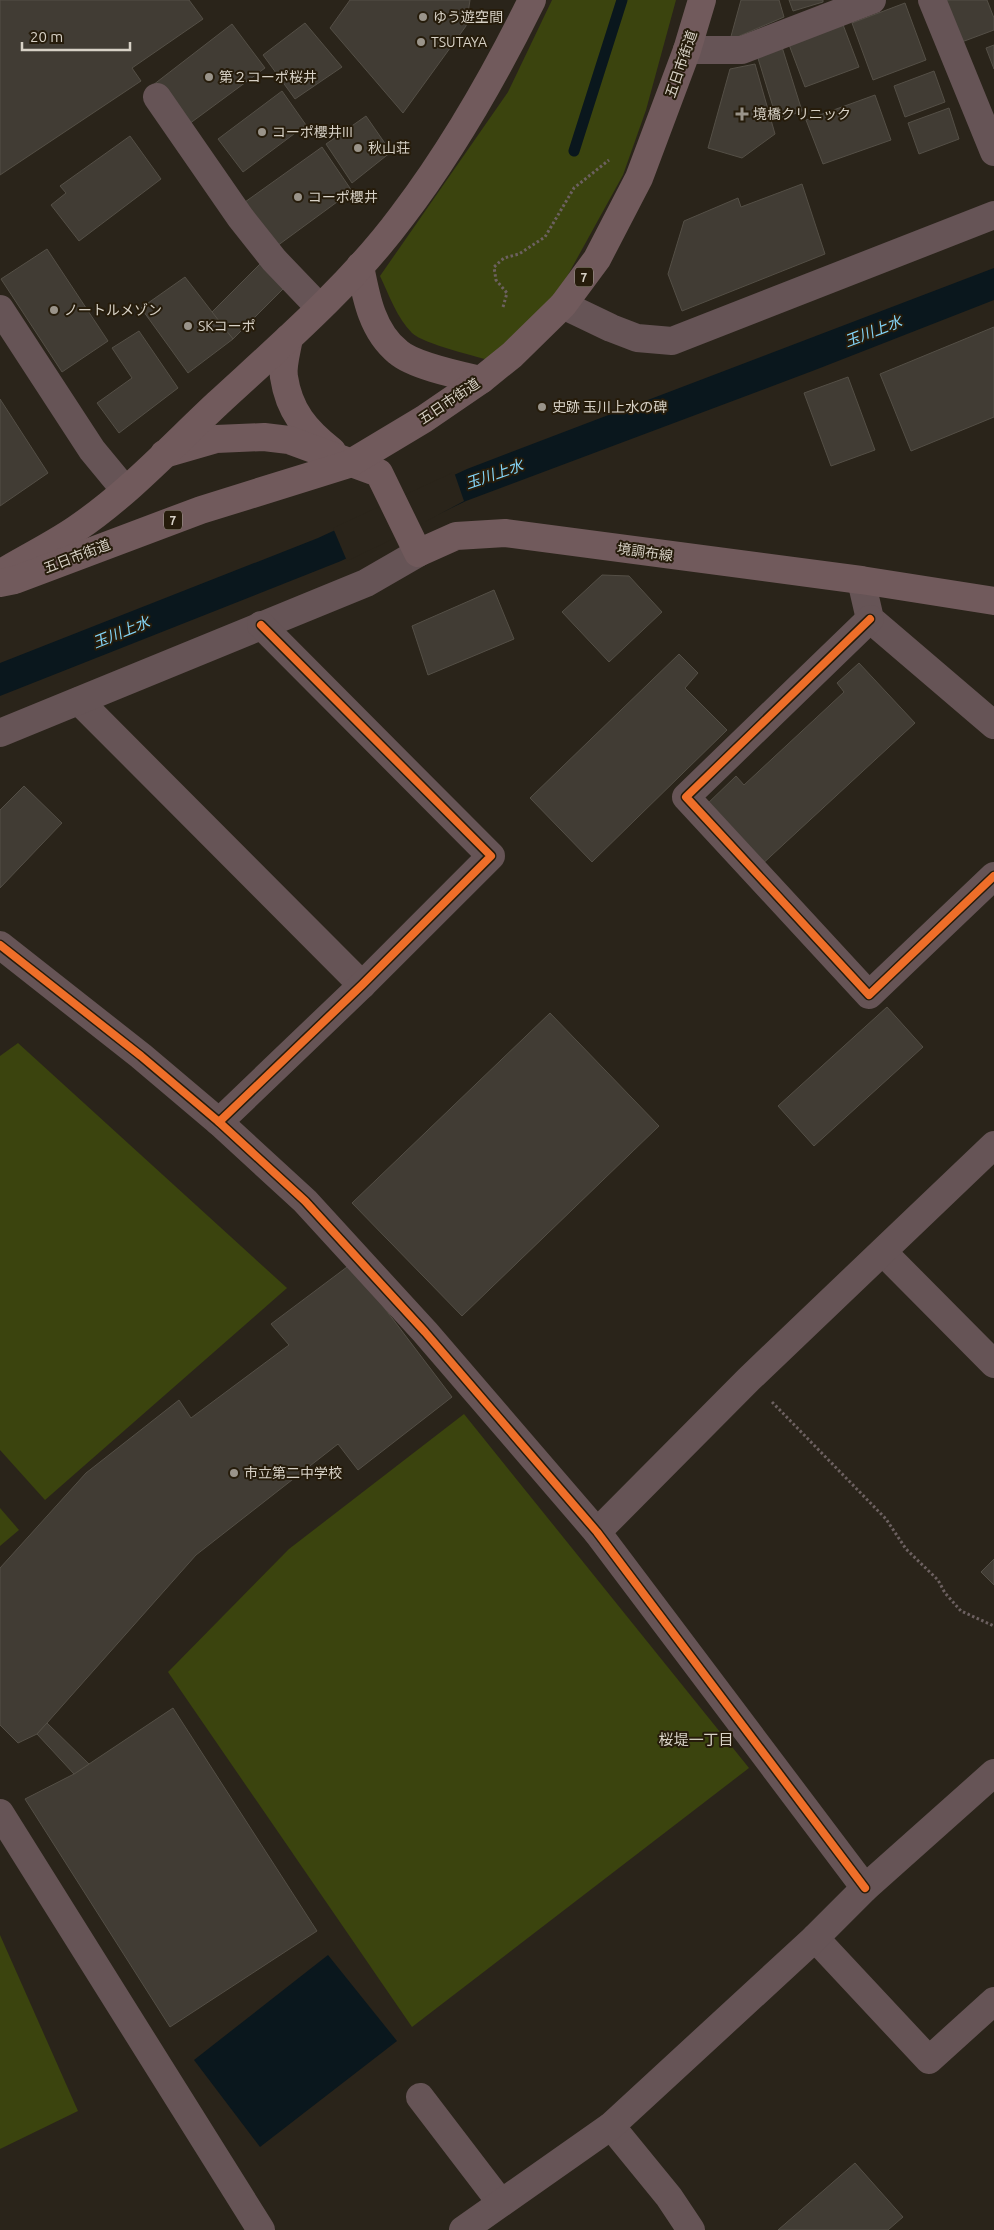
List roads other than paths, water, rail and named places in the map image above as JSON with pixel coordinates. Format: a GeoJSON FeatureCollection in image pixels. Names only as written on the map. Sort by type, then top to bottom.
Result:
{"type":"FeatureCollection","features":[{"type":"Feature","properties":{"kind":"main road","name":"五日市街道"},"geometry":{"type":"LineString","coordinates":[[0,573],[76,529],[125,490],[288,338],[360,266],[402,216],[455,137],[500,63],[532,0]]}},
{"type":"Feature","properties":{"kind":"main road","name":"五日市街道"},"geometry":{"type":"LineString","coordinates":[[0,583],[15,580],[201,510],[349,464],[424,419],[481,380],[512,355],[562,305],[598,259],[639,178],[688,50],[702,0]]}},
{"type":"Feature","properties":{"kind":"main road"},"geometry":{"type":"LineString","coordinates":[[360,266],[368,306],[382,333],[398,353],[430,367],[481,380]]}},
{"type":"Feature","properties":{"kind":"main road"},"geometry":{"type":"LineString","coordinates":[[288,338],[283,376],[294,412],[311,434],[349,464]]}},
{"type":"Feature","properties":{"kind":"main road"},"geometry":{"type":"LineString","coordinates":[[164,454],[216,440],[264,437],[290,440],[349,464],[379,473],[414,545]]}},
{"type":"Feature","properties":{"kind":"main road","name":"境調布線"},"geometry":{"type":"LineString","coordinates":[[414,545],[456,536],[504,533],[861,580],[994,601]]}},
{"type":"Feature","properties":{"kind":"street"},"geometry":{"type":"LineString","coordinates":[[688,50],[742,50],[872,0]]}},
{"type":"Feature","properties":{"kind":"street"},"geometry":{"type":"LineString","coordinates":[[932,0],[994,152]]}},
{"type":"Feature","properties":{"kind":"street"},"geometry":{"type":"LineString","coordinates":[[157,97],[240,217],[274,260],[319,308]]}},
{"type":"Feature","properties":{"kind":"street"},"geometry":{"type":"LineString","coordinates":[[562,305],[637,338],[672,342],[994,215]]}},
{"type":"Feature","properties":{"kind":"street"},"geometry":{"type":"LineString","coordinates":[[0,309],[92,450],[125,490]]}},
{"type":"Feature","properties":{"kind":"street"},"geometry":{"type":"LineString","coordinates":[[0,733],[366,583],[414,545]]}},
{"type":"Feature","properties":{"kind":"street"},"geometry":{"type":"LineString","coordinates":[[861,580],[870,619],[994,725]]}},
{"type":"Feature","properties":{"kind":"street"},"geometry":{"type":"LineString","coordinates":[[870,619],[686,797],[870,995],[994,876]]}},
{"type":"Feature","properties":{"kind":"street"},"geometry":{"type":"LineString","coordinates":[[219,1122],[362,985],[491,856],[261,625]]}},
{"type":"Feature","properties":{"kind":"street"},"geometry":{"type":"LineString","coordinates":[[80,701],[362,985]]}},
{"type":"Feature","properties":{"kind":"street"},"geometry":{"type":"LineString","coordinates":[[0,945],[141,1056],[219,1122],[312,1208],[426,1332],[596,1532],[865,1888]]}},
{"type":"Feature","properties":{"kind":"street"},"geometry":{"type":"LineString","coordinates":[[596,1532],[749,1379],[994,1145]]}},
{"type":"Feature","properties":{"kind":"street"},"geometry":{"type":"LineString","coordinates":[[883,1252],[994,1364]]}},
{"type":"Feature","properties":{"kind":"street"},"geometry":{"type":"LineString","coordinates":[[463,2230],[611,2126],[815,1938],[865,1888],[994,1773]]}},
{"type":"Feature","properties":{"kind":"street"},"geometry":{"type":"LineString","coordinates":[[0,1813],[261,2230]]}},
{"type":"Feature","properties":{"kind":"street"},"geometry":{"type":"LineString","coordinates":[[815,1938],[929,2060],[994,2002]]}},
{"type":"Feature","properties":{"kind":"street"},"geometry":{"type":"LineString","coordinates":[[420,2097],[501,2203]]}},
{"type":"Feature","properties":{"kind":"street"},"geometry":{"type":"LineString","coordinates":[[611,2126],[669,2197],[691,2230]]}},
{"type":"Feature","properties":{"kind":"water","name":"玉川上水"},"geometry":{"type":"Polygon","coordinates":[[[994,268],[994,300],[815,370],[466,501],[341,561],[0,696],[0,663],[318,538],[467,469],[994,268]]]}},
{"type":"Feature","properties":{"kind":"water"},"geometry":{"type":"Polygon","coordinates":[[[328,1955],[397,2041],[260,2147],[194,2060],[328,1955]]]}},
{"type":"Feature","properties":{"kind":"waterway"},"geometry":{"type":"LineString","coordinates":[[574,151],[622,0]]}},
{"type":"Feature","properties":{"kind":"place","name":"ゆう遊空間"},"geometry":{"type":"Point","coordinates":[423,17]}},
{"type":"Feature","properties":{"kind":"place","name":"TSUTAYA"},"geometry":{"type":"Point","coordinates":[421,42]}},
{"type":"Feature","properties":{"kind":"place","name":"第２コーポ桜井"},"geometry":{"type":"Point","coordinates":[209,77]}},
{"type":"Feature","properties":{"kind":"place","name":"境橋クリニック"},"geometry":{"type":"Point","coordinates":[742,114]}},
{"type":"Feature","properties":{"kind":"place","name":"コーポ櫻井III"},"geometry":{"type":"Point","coordinates":[262,132]}},
{"type":"Feature","properties":{"kind":"place","name":"秋山荘"},"geometry":{"type":"Point","coordinates":[358,148]}},
{"type":"Feature","properties":{"kind":"place","name":"コーポ櫻井"},"geometry":{"type":"Point","coordinates":[298,197]}},
{"type":"Feature","properties":{"kind":"place","name":"ノートルメゾン"},"geometry":{"type":"Point","coordinates":[54,310]}},
{"type":"Feature","properties":{"kind":"place","name":"SKコーポ"},"geometry":{"type":"Point","coordinates":[188,326]}},
{"type":"Feature","properties":{"kind":"place","name":"史跡 玉川上水の碑"},"geometry":{"type":"Point","coordinates":[542,407]}},
{"type":"Feature","properties":{"kind":"place","name":"市立第二中学校"},"geometry":{"type":"Point","coordinates":[234,1473]}},
{"type":"Feature","properties":{"kind":"district","name":"桜堤一丁目"},"geometry":{"type":"Point","coordinates":[696,1739]}}]}
